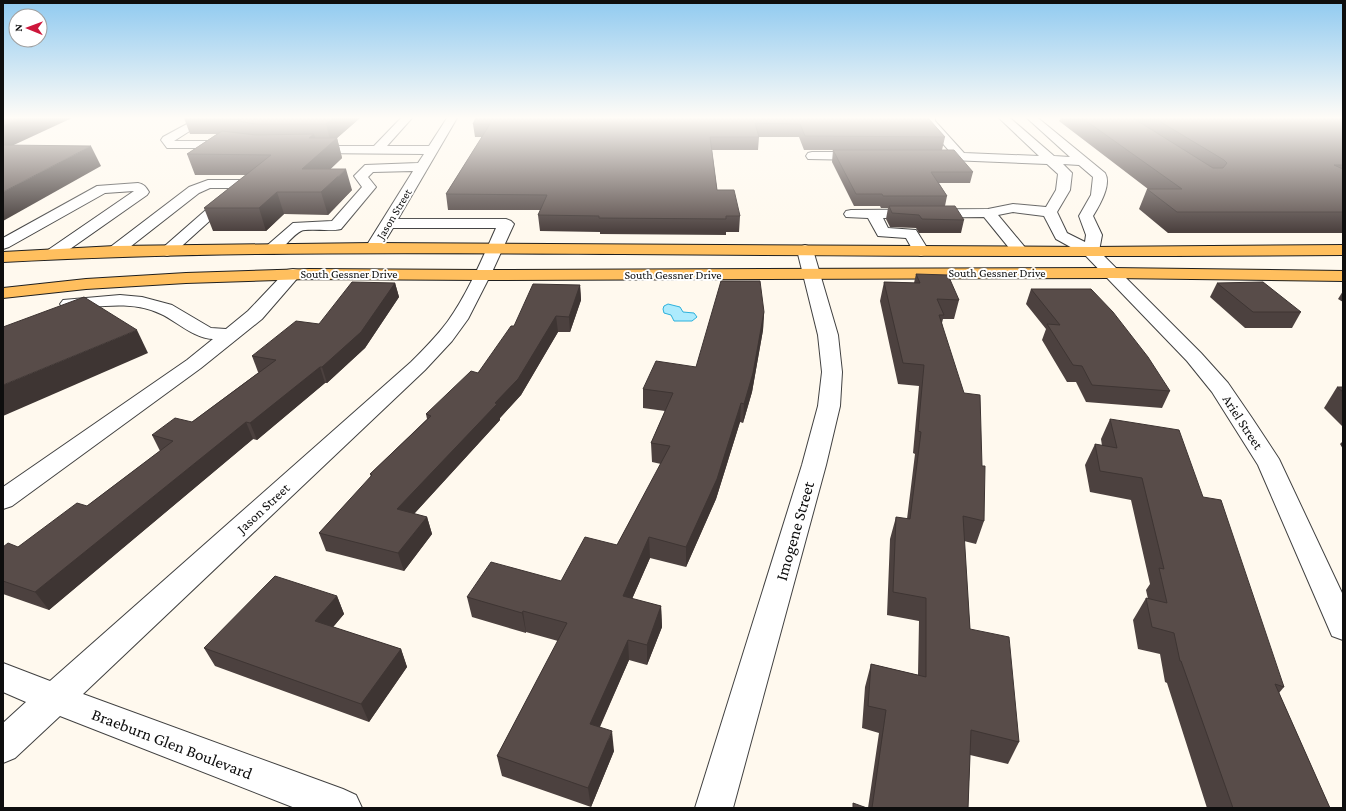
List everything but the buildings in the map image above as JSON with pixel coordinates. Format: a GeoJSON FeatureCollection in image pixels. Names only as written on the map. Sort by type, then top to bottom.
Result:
{"type":"FeatureCollection","features":[{"type":"Feature","properties":{"kind":"main road","name":"South Gessner Drive"},"geometry":{"type":"LineString","coordinates":[[3,257],[54,253],[115,251],[373,248],[496,249],[1112,273],[1343,276]]}},
{"type":"Feature","properties":{"kind":"main road","name":"South Gessner Drive"},"geometry":{"type":"LineString","coordinates":[[3,293],[86,284],[186,278],[293,274],[482,275],[808,262],[921,251],[1091,252],[1343,250]]}},
{"type":"Feature","properties":{"kind":"main road"},"geometry":{"type":"LineString","coordinates":[[86,284],[115,251]]}},
{"type":"Feature","properties":{"kind":"street","name":"Jason Street"},"geometry":{"type":"LineString","coordinates":[[373,248],[429,156]]}},
{"type":"Feature","properties":{"kind":"street"},"geometry":{"type":"LineString","coordinates":[[812,156],[874,156]]}},
{"type":"Feature","properties":{"kind":"street"},"geometry":{"type":"LineString","coordinates":[[913,156],[960,156],[1084,161]]}},
{"type":"Feature","properties":{"kind":"street"},"geometry":{"type":"LineString","coordinates":[[850,214],[988,213],[1013,208],[1050,212],[1063,190],[1064,173],[1047,156]]}},
{"type":"Feature","properties":{"kind":"street"},"geometry":{"type":"LineString","coordinates":[[1078,156],[1100,176],[1098,195],[1086,216],[1094,235],[1091,252]]}},
{"type":"Feature","properties":{"kind":"street"},"geometry":{"type":"LineString","coordinates":[[272,249],[298,226],[336,226],[369,187],[362,176],[370,168],[422,167]]}},
{"type":"Feature","properties":{"kind":"street"},"geometry":{"type":"LineString","coordinates":[[115,251],[194,190],[208,184],[239,184],[238,188],[167,251]]}},
{"type":"Feature","properties":{"kind":"street"},"geometry":{"type":"LineString","coordinates":[[3,244],[102,188],[138,187],[142,192],[54,253]]}},
{"type":"Feature","properties":{"kind":"street","name":"Ariel Street"},"geometry":{"type":"LineString","coordinates":[[1050,212],[1061,236],[1091,252],[1112,273],[1194,357],[1220,388],[1242,418],[1270,465],[1343,627]]}},
{"type":"Feature","properties":{"kind":"street"},"geometry":{"type":"LineString","coordinates":[[988,213],[1020,251]]}},
{"type":"Feature","properties":{"kind":"street"},"geometry":{"type":"LineString","coordinates":[[873,214],[883,233],[911,233],[921,251]]}},
{"type":"Feature","properties":{"kind":"street","name":"Jason Street"},"geometry":{"type":"LineString","coordinates":[[3,746],[418,366],[442,342],[459,319],[496,249],[506,224],[389,223]]}},
{"type":"Feature","properties":{"kind":"street"},"geometry":{"type":"LineString","coordinates":[[25,232],[84,232]]}},
{"type":"Feature","properties":{"kind":"street","name":"Imogene Street"},"geometry":{"type":"LineString","coordinates":[[714,808],[812,472],[829,406],[832,372],[828,335],[808,262]]}},
{"type":"Feature","properties":{"kind":"street"},"geometry":{"type":"LineString","coordinates":[[3,500],[194,364],[255,315],[293,274]]}},
{"type":"Feature","properties":{"kind":"street"},"geometry":{"type":"LineString","coordinates":[[86,284],[63,308],[120,300],[142,302],[166,309],[206,333],[230,335]]}},
{"type":"Feature","properties":{"kind":"street","name":"Braeburn Glen Boulevard"},"geometry":{"type":"LineString","coordinates":[[3,677],[55,699],[343,808]]}},
{"type":"Feature","properties":{"kind":"water"},"geometry":{"type":"Polygon","coordinates":[[[668,304],[680,307],[683,312],[694,313],[697,317],[692,321],[674,321],[671,315],[664,313],[664,306],[668,304]]]}}]}
